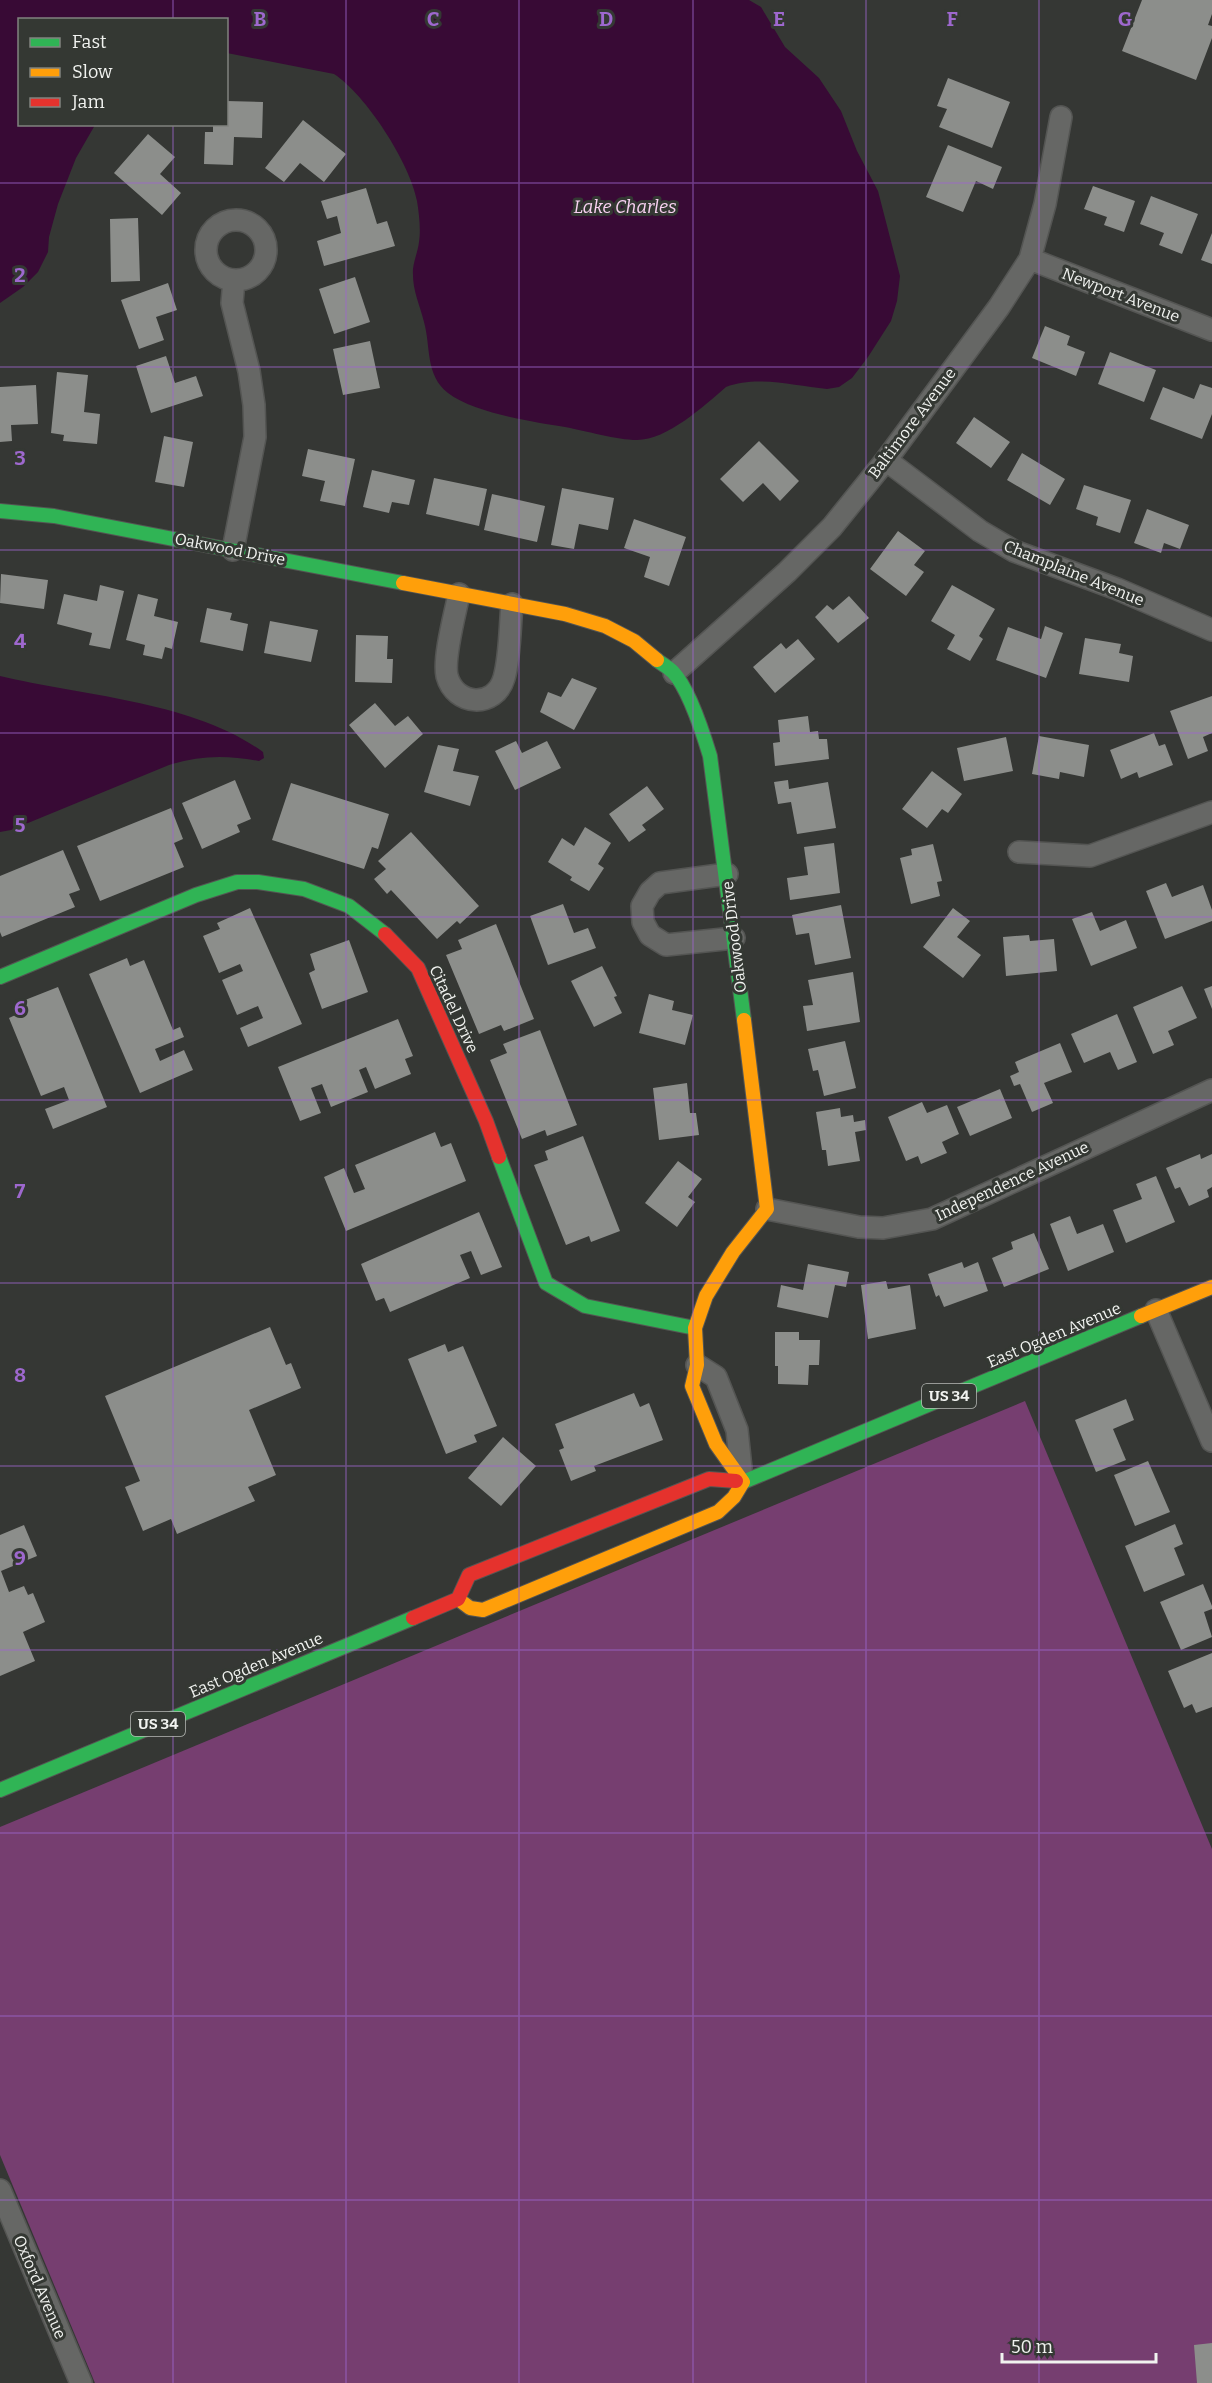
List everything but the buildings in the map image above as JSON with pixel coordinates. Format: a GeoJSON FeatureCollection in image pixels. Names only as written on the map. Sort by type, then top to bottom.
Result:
{"type":"FeatureCollection","features":[{"type":"Feature","properties":{"kind":"street","name":"Baltimore Avenue"},"geometry":{"type":"LineString","coordinates":[[674,673],[812,549],[886,460],[999,307],[1030,259],[1045,204],[1061,117]]}},
{"type":"Feature","properties":{"kind":"street","name":"Newport Avenue"},"geometry":{"type":"LineString","coordinates":[[1030,259],[1212,330]]}},
{"type":"Feature","properties":{"kind":"street"},"geometry":{"type":"LineString","coordinates":[[233,550],[255,437],[254,405],[249,371],[232,303],[234,280]]}},
{"type":"Feature","properties":{"kind":"street","name":"Champlaine Avenue"},"geometry":{"type":"LineString","coordinates":[[886,460],[980,531],[1014,551],[1117,589],[1212,630]]}},
{"type":"Feature","properties":{"kind":"street","name":"Oakwood Drive"},"geometry":{"type":"LineString","coordinates":[[0,511],[54,516],[565,614],[605,626],[634,641],[674,673],[703,732],[710,756],[727,874],[767,1209]]}},
{"type":"Feature","properties":{"kind":"street"},"geometry":{"type":"LineString","coordinates":[[459,594],[446,664],[451,686],[466,700],[475,701],[486,698],[497,691],[504,679],[512,604]]}},
{"type":"Feature","properties":{"kind":"street"},"geometry":{"type":"LineString","coordinates":[[1019,852],[1090,856],[1212,812]]}},
{"type":"Feature","properties":{"kind":"street"},"geometry":{"type":"LineString","coordinates":[[727,874],[660,883],[650,892],[642,906],[643,922],[650,935],[666,945],[734,938]]}},
{"type":"Feature","properties":{"kind":"street","name":"Citadel Drive"},"geometry":{"type":"LineString","coordinates":[[0,977],[196,895],[237,882],[258,882],[304,889],[349,906],[388,936],[418,968],[486,1121],[546,1283],[585,1305],[695,1328]]}},
{"type":"Feature","properties":{"kind":"street","name":"Independence Avenue"},"geometry":{"type":"LineString","coordinates":[[767,1209],[859,1227],[883,1228],[932,1219],[1212,1090]]}},
{"type":"Feature","properties":{"kind":"street"},"geometry":{"type":"LineString","coordinates":[[743,1482],[737,1430],[716,1377],[697,1365],[695,1328],[706,1296],[734,1252],[767,1209]]}},
{"type":"Feature","properties":{"kind":"street","name":"East Ogden Avenue"},"geometry":{"type":"LineString","coordinates":[[0,1790],[458,1599],[469,1575],[709,1479],[743,1482],[1212,1287]]}},
{"type":"Feature","properties":{"kind":"street"},"geometry":{"type":"LineString","coordinates":[[1156,1310],[1212,1441]]}},
{"type":"Feature","properties":{"kind":"street","name":"East Ogden Avenue"},"geometry":{"type":"LineString","coordinates":[[458,1599],[470,1608],[483,1610],[718,1512],[734,1497],[743,1482]]}},
{"type":"Feature","properties":{"kind":"street","name":"Oxford Avenue"},"geometry":{"type":"LineString","coordinates":[[0,2190],[81,2383]]}},
{"type":"Feature","properties":{"kind":"shaded area"},"geometry":{"type":"Polygon","coordinates":[[[1025,1401],[1212,1849],[1212,2383],[95,2383],[0,2155],[0,1827],[1025,1401]]]}},
{"type":"Feature","properties":{"kind":"water","name":"Lake Charles"},"geometry":{"type":"Polygon","coordinates":[[[0,0],[749,0],[761,7],[785,47],[819,78],[841,111],[857,151],[878,191],[900,276],[897,301],[891,321],[852,378],[839,387],[827,389],[776,382],[750,382],[726,387],[673,428],[649,439],[637,440],[620,439],[488,411],[459,400],[448,393],[441,386],[432,369],[426,331],[414,283],[413,269],[420,232],[413,185],[385,131],[346,84],[334,74],[228,53],[228,18],[18,18],[18,126],[94,126],[76,158],[58,204],[49,237],[48,252],[38,272],[23,287],[0,303],[0,0]]]}},
{"type":"Feature","properties":{"kind":"water"},"geometry":{"type":"Polygon","coordinates":[[[0,676],[136,702],[204,721],[235,735],[263,752],[264,758],[259,761],[214,757],[191,759],[169,765],[11,830],[0,832],[0,676]]]}},
{"type":"Feature","properties":{"kind":"traffic: fast"},"geometry":{"type":"LineString","coordinates":[[0,511],[54,516],[403,583]]}},
{"type":"Feature","properties":{"kind":"traffic: fast"},"geometry":{"type":"LineString","coordinates":[[657,660],[673,672],[685,689],[710,756],[744,1020]]}},
{"type":"Feature","properties":{"kind":"traffic: fast"},"geometry":{"type":"LineString","coordinates":[[0,977],[196,895],[237,882],[258,882],[304,889],[349,906],[385,934]]}},
{"type":"Feature","properties":{"kind":"traffic: fast"},"geometry":{"type":"LineString","coordinates":[[499,1157],[546,1283],[585,1306],[695,1328]]}},
{"type":"Feature","properties":{"kind":"traffic: fast"},"geometry":{"type":"LineString","coordinates":[[736,1481],[743,1482],[1141,1316]]}},
{"type":"Feature","properties":{"kind":"traffic: fast"},"geometry":{"type":"LineString","coordinates":[[0,1790],[413,1618]]}},
{"type":"Feature","properties":{"kind":"traffic: slow"},"geometry":{"type":"LineString","coordinates":[[403,583],[565,614],[605,626],[634,641],[657,660]]}},
{"type":"Feature","properties":{"kind":"traffic: slow"},"geometry":{"type":"LineString","coordinates":[[743,1482],[716,1444],[692,1386],[697,1365],[695,1328],[706,1296],[733,1252],[767,1209],[744,1020]]}},
{"type":"Feature","properties":{"kind":"traffic: slow"},"geometry":{"type":"LineString","coordinates":[[1141,1316],[1212,1287]]}},
{"type":"Feature","properties":{"kind":"traffic: slow"},"geometry":{"type":"LineString","coordinates":[[458,1599],[470,1608],[483,1610],[718,1512],[734,1497],[743,1482]]}},
{"type":"Feature","properties":{"kind":"traffic: jam"},"geometry":{"type":"LineString","coordinates":[[385,934],[418,968],[486,1121],[499,1157]]}},
{"type":"Feature","properties":{"kind":"traffic: jam"},"geometry":{"type":"LineString","coordinates":[[413,1618],[458,1599],[469,1575],[709,1479],[736,1481]]}}]}
